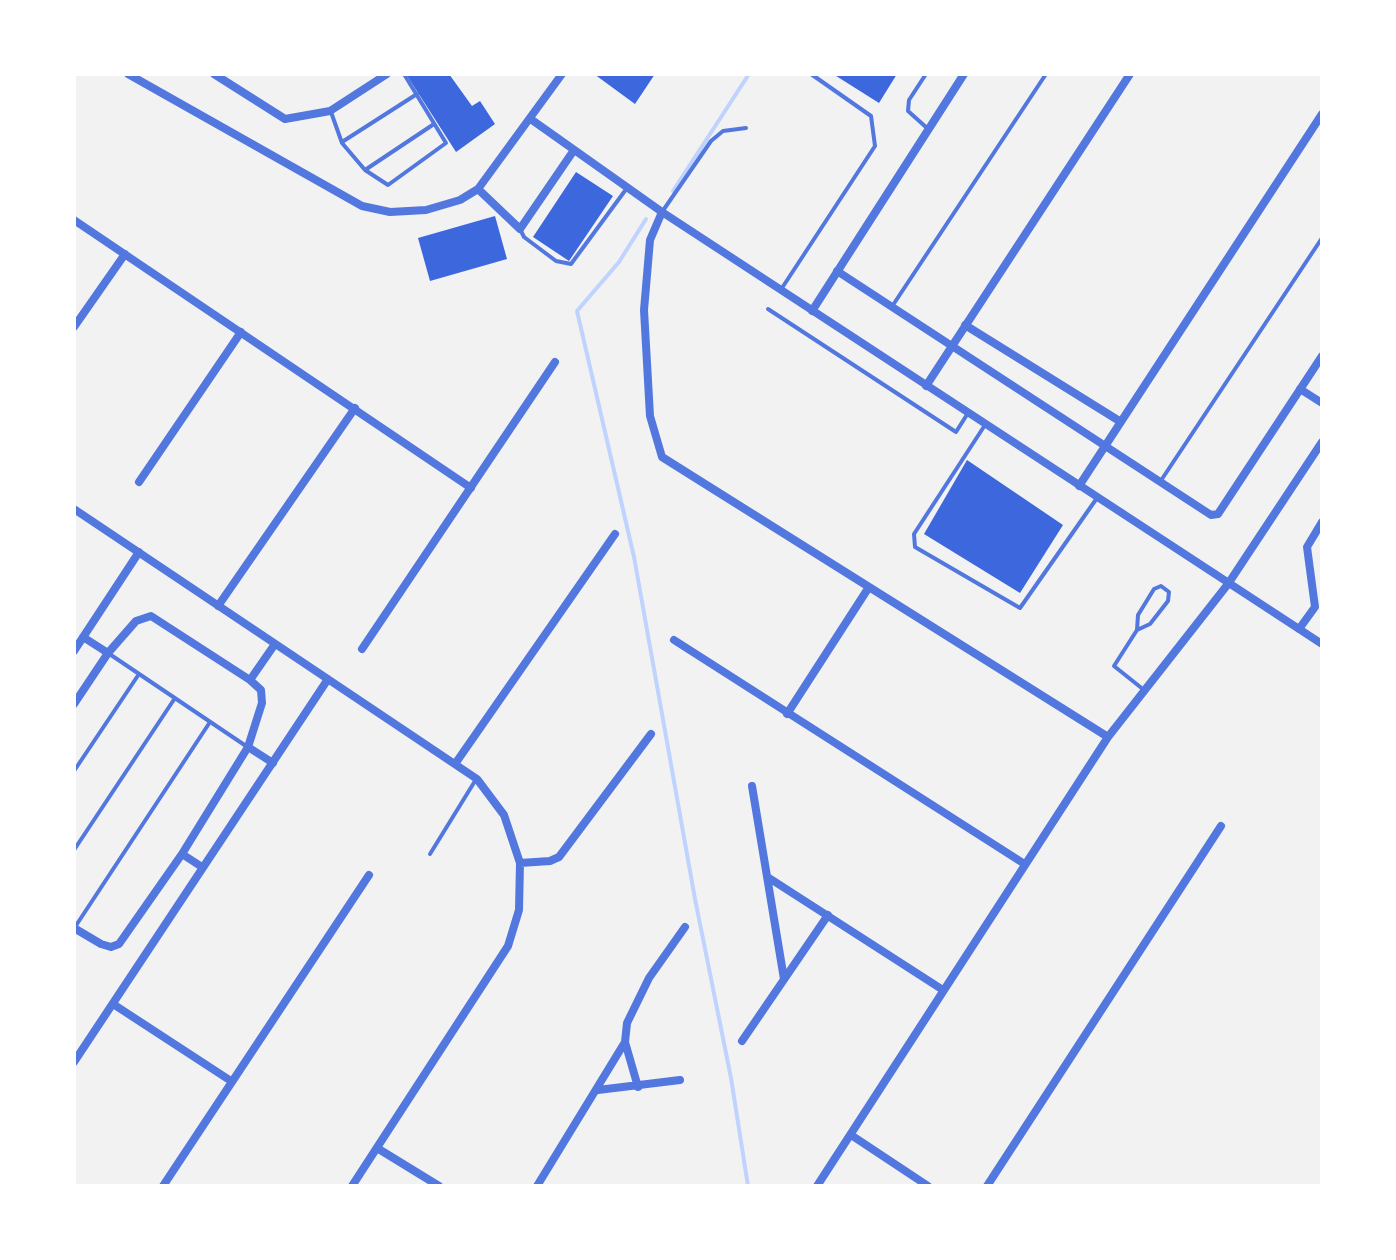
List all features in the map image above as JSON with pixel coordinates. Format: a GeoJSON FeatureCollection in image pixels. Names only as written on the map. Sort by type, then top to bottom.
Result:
{"type":"FeatureCollection","features":[{"type":"Feature","properties":{"kind":"street"},"geometry":{"type":"LineString","coordinates":[[128,74],[362,206],[390,212],[426,210],[460,200],[478,189],[532,120],[562,74]]}},
{"type":"Feature","properties":{"kind":"street"},"geometry":{"type":"LineString","coordinates":[[215,74],[285,119],[330,111],[387,74]]}},
{"type":"Feature","properties":{"kind":"street"},"geometry":{"type":"LineString","coordinates":[[812,311],[964,74]]}},
{"type":"Feature","properties":{"kind":"street"},"geometry":{"type":"LineString","coordinates":[[926,386],[1130,74]]}},
{"type":"Feature","properties":{"kind":"street"},"geometry":{"type":"LineString","coordinates":[[1079,486],[1322,114]]}},
{"type":"Feature","properties":{"kind":"street"},"geometry":{"type":"LineString","coordinates":[[532,120],[662,212],[1322,644]]}},
{"type":"Feature","properties":{"kind":"street"},"geometry":{"type":"LineString","coordinates":[[478,189],[520,229],[574,150]]}},
{"type":"Feature","properties":{"kind":"street"},"geometry":{"type":"LineString","coordinates":[[662,212],[650,240],[644,310],[650,416],[662,457],[1108,737]]}},
{"type":"Feature","properties":{"kind":"street"},"geometry":{"type":"LineString","coordinates":[[74,220],[471,488]]}},
{"type":"Feature","properties":{"kind":"street"},"geometry":{"type":"LineString","coordinates":[[74,327],[125,254]]}},
{"type":"Feature","properties":{"kind":"street"},"geometry":{"type":"LineString","coordinates":[[837,271],[1211,515],[1218,514],[1322,356]]}},
{"type":"Feature","properties":{"kind":"street"},"geometry":{"type":"LineString","coordinates":[[965,325],[1121,422]]}},
{"type":"Feature","properties":{"kind":"street"},"geometry":{"type":"LineString","coordinates":[[139,482],[241,332]]}},
{"type":"Feature","properties":{"kind":"street"},"geometry":{"type":"LineString","coordinates":[[362,649],[555,362]]}},
{"type":"Feature","properties":{"kind":"street"},"geometry":{"type":"LineString","coordinates":[[1300,389],[1322,403]]}},
{"type":"Feature","properties":{"kind":"street"},"geometry":{"type":"LineString","coordinates":[[218,606],[355,408]]}},
{"type":"Feature","properties":{"kind":"street"},"geometry":{"type":"LineString","coordinates":[[817,1186],[1023,863],[1108,737],[1228,584],[1321,447]]}},
{"type":"Feature","properties":{"kind":"street"},"geometry":{"type":"LineString","coordinates":[[74,509],[477,779],[504,815],[520,863],[519,910],[508,946],[352,1186]]}},
{"type":"Feature","properties":{"kind":"street"},"geometry":{"type":"LineString","coordinates":[[1299,629],[1318,609],[1307,547],[1322,522]]}},
{"type":"Feature","properties":{"kind":"street"},"geometry":{"type":"LineString","coordinates":[[455,764],[615,534]]}},
{"type":"Feature","properties":{"kind":"street"},"geometry":{"type":"LineString","coordinates":[[74,651],[139,552]]}},
{"type":"Feature","properties":{"kind":"street"},"geometry":{"type":"LineString","coordinates":[[787,714],[869,587]]}},
{"type":"Feature","properties":{"kind":"street"},"geometry":{"type":"LineString","coordinates":[[74,704],[108,653],[136,621],[151,616],[250,680],[261,690],[262,703],[248,747],[182,854],[119,944],[111,947],[101,944],[74,928]]}},
{"type":"Feature","properties":{"kind":"street"},"geometry":{"type":"LineString","coordinates":[[83,637],[108,653]]}},
{"type":"Feature","properties":{"kind":"street"},"geometry":{"type":"LineString","coordinates":[[674,640],[1023,863]]}},
{"type":"Feature","properties":{"kind":"street"},"geometry":{"type":"LineString","coordinates":[[250,680],[275,644]]}},
{"type":"Feature","properties":{"kind":"street"},"geometry":{"type":"LineString","coordinates":[[74,1062],[328,679]]}},
{"type":"Feature","properties":{"kind":"street"},"geometry":{"type":"LineString","coordinates":[[520,863],[550,861],[559,857],[651,734]]}},
{"type":"Feature","properties":{"kind":"street"},"geometry":{"type":"LineString","coordinates":[[248,747],[273,763]]}},
{"type":"Feature","properties":{"kind":"street"},"geometry":{"type":"LineString","coordinates":[[752,786],[784,979]]}},
{"type":"Feature","properties":{"kind":"street"},"geometry":{"type":"LineString","coordinates":[[987,1186],[1221,826]]}},
{"type":"Feature","properties":{"kind":"street"},"geometry":{"type":"LineString","coordinates":[[182,854],[202,867]]}},
{"type":"Feature","properties":{"kind":"street"},"geometry":{"type":"LineString","coordinates":[[163,1186],[369,875]]}},
{"type":"Feature","properties":{"kind":"street"},"geometry":{"type":"LineString","coordinates":[[769,878],[943,990]]}},
{"type":"Feature","properties":{"kind":"street"},"geometry":{"type":"LineString","coordinates":[[742,1041],[828,915]]}},
{"type":"Feature","properties":{"kind":"street"},"geometry":{"type":"LineString","coordinates":[[537,1186],[625,1042],[633,1005],[685,927]]}},
{"type":"Feature","properties":{"kind":"street"},"geometry":{"type":"LineString","coordinates":[[113,1004],[231,1081]]}},
{"type":"Feature","properties":{"kind":"street"},"geometry":{"type":"LineString","coordinates":[[625,1042],[638,1087]]}},
{"type":"Feature","properties":{"kind":"street"},"geometry":{"type":"LineString","coordinates":[[598,1090],[680,1080]]}},
{"type":"Feature","properties":{"kind":"street"},"geometry":{"type":"LineString","coordinates":[[851,1135],[928,1186]]}},
{"type":"Feature","properties":{"kind":"street"},"geometry":{"type":"LineString","coordinates":[[377,1148],[439,1186]]}},
{"type":"Feature","properties":{"kind":"lane"},"geometry":{"type":"LineString","coordinates":[[330,111],[342,143],[365,170],[388,185],[446,143],[404,74]]}},
{"type":"Feature","properties":{"kind":"lane"},"geometry":{"type":"LineString","coordinates":[[781,290],[875,146],[871,116],[811,74]]}},
{"type":"Feature","properties":{"kind":"lane"},"geometry":{"type":"LineString","coordinates":[[926,74],[909,100],[908,111],[912,118],[929,129]]}},
{"type":"Feature","properties":{"kind":"lane"},"geometry":{"type":"LineString","coordinates":[[892,307],[1046,74]]}},
{"type":"Feature","properties":{"kind":"lane"},"geometry":{"type":"LineString","coordinates":[[342,143],[417,94]]}},
{"type":"Feature","properties":{"kind":"lane"},"geometry":{"type":"LineString","coordinates":[[365,170],[434,124]]}},
{"type":"Feature","properties":{"kind":"lane"},"geometry":{"type":"LineString","coordinates":[[662,212],[711,141],[723,131],[746,128]]}},
{"type":"Feature","properties":{"kind":"lane"},"geometry":{"type":"LineString","coordinates":[[520,229],[524,237],[556,261],[571,264],[627,188]]}},
{"type":"Feature","properties":{"kind":"lane"},"geometry":{"type":"LineString","coordinates":[[1160,482],[1322,238]]}},
{"type":"Feature","properties":{"kind":"lane"},"geometry":{"type":"LineString","coordinates":[[768,309],[956,432],[968,413]]}},
{"type":"Feature","properties":{"kind":"lane"},"geometry":{"type":"LineString","coordinates":[[985,425],[914,534],[912,543],[915,547],[1020,608],[1097,498]]}},
{"type":"Feature","properties":{"kind":"lane"},"geometry":{"type":"LineString","coordinates":[[1137,630],[1150,624],[1168,601],[1169,592],[1161,586],[1154,589],[1138,615],[1137,630],[1114,666],[1144,690]]}},
{"type":"Feature","properties":{"kind":"lane"},"geometry":{"type":"LineString","coordinates":[[108,653],[248,747]]}},
{"type":"Feature","properties":{"kind":"lane"},"geometry":{"type":"LineString","coordinates":[[74,771],[139,674]]}},
{"type":"Feature","properties":{"kind":"lane"},"geometry":{"type":"LineString","coordinates":[[74,850],[175,698]]}},
{"type":"Feature","properties":{"kind":"lane"},"geometry":{"type":"LineString","coordinates":[[74,928],[210,722]]}},
{"type":"Feature","properties":{"kind":"lane"},"geometry":{"type":"LineString","coordinates":[[430,854],[477,779]]}},
{"type":"Feature","properties":{"kind":"building"},"geometry":{"type":"Polygon","coordinates":[[[406,74],[449,74],[472,106],[480,101],[495,124],[456,152],[406,74]]]}},
{"type":"Feature","properties":{"kind":"building"},"geometry":{"type":"Polygon","coordinates":[[[594,74],[655,74],[635,104],[594,74]]]}},
{"type":"Feature","properties":{"kind":"building"},"geometry":{"type":"Polygon","coordinates":[[[833,74],[897,74],[879,103],[833,74]]]}},
{"type":"Feature","properties":{"kind":"building"},"geometry":{"type":"Polygon","coordinates":[[[576,172],[613,196],[569,261],[533,237],[576,172]]]}},
{"type":"Feature","properties":{"kind":"building"},"geometry":{"type":"Polygon","coordinates":[[[495,216],[507,259],[430,281],[418,238],[495,216]]]}},
{"type":"Feature","properties":{"kind":"building"},"geometry":{"type":"Polygon","coordinates":[[[967,460],[1063,525],[1020,593],[924,534],[967,460]]]}},
{"type":"Feature","properties":{"kind":"waterway"},"geometry":{"type":"LineString","coordinates":[[673,191],[749,74]]}},
{"type":"Feature","properties":{"kind":"waterway"},"geometry":{"type":"LineString","coordinates":[[646,219],[619,262],[577,311],[634,557],[695,899],[731,1078],[748,1186]]}}]}
